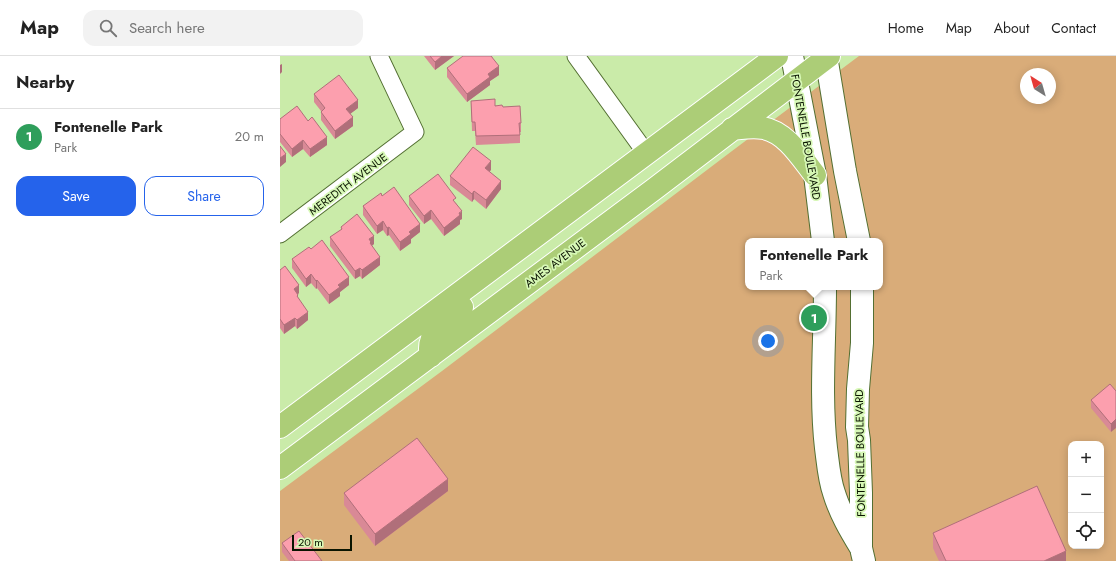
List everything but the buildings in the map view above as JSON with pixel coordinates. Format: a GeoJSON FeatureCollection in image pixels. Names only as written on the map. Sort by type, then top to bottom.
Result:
{"type":"FeatureCollection","features":[{"type":"Feature","properties":{"kind":"main road"},"geometry":{"type":"LineString","coordinates":[[280,427],[777,56]]}},
{"type":"Feature","properties":{"kind":"main road","name":"FONTENELLE BOULEVARD"},"geometry":{"type":"LineString","coordinates":[[792,56],[815,175],[823,238]]}},
{"type":"Feature","properties":{"kind":"main road"},"geometry":{"type":"LineString","coordinates":[[827,57],[845,171],[858,238]]}},
{"type":"Feature","properties":{"kind":"main road","name":"AMES AVENUE"},"geometry":{"type":"LineString","coordinates":[[280,468],[653,190],[827,57]]}},
{"type":"Feature","properties":{"kind":"main road"},"geometry":{"type":"LineString","coordinates":[[732,129],[762,127],[772,130],[795,149],[815,175]]}},
{"type":"Feature","properties":{"kind":"main road"},"geometry":{"type":"LineString","coordinates":[[431,356],[429,349],[433,336],[446,320],[528,256],[565,214]]}},
{"type":"Feature","properties":{"kind":"main road","name":"FONTENELLE BOULEVARD"},"geometry":{"type":"LineString","coordinates":[[825,290],[823,407],[827,460],[833,492],[844,521],[862,554]]}},
{"type":"Feature","properties":{"kind":"main road","name":"FONTENELLE BOULEVARD"},"geometry":{"type":"LineString","coordinates":[[862,290],[862,343],[858,389],[857,428],[861,485],[862,554]]}},
{"type":"Feature","properties":{"kind":"street","name":"MEREDITH AVENUE"},"geometry":{"type":"LineString","coordinates":[[280,234],[415,132],[379,56]]}},
{"type":"Feature","properties":{"kind":"street"},"geometry":{"type":"LineString","coordinates":[[576,56],[646,153]]}},
{"type":"Feature","properties":{"kind":"shaded area"},"geometry":{"type":"Polygon","coordinates":[[[859,56],[1116,56],[1116,561],[280,561],[280,491],[442,371],[859,56]]]}},
{"type":"Feature","properties":{"kind":"place","name":"Fontenelle Park"},"geometry":{"type":"Point","coordinates":[814,318]}}]}
